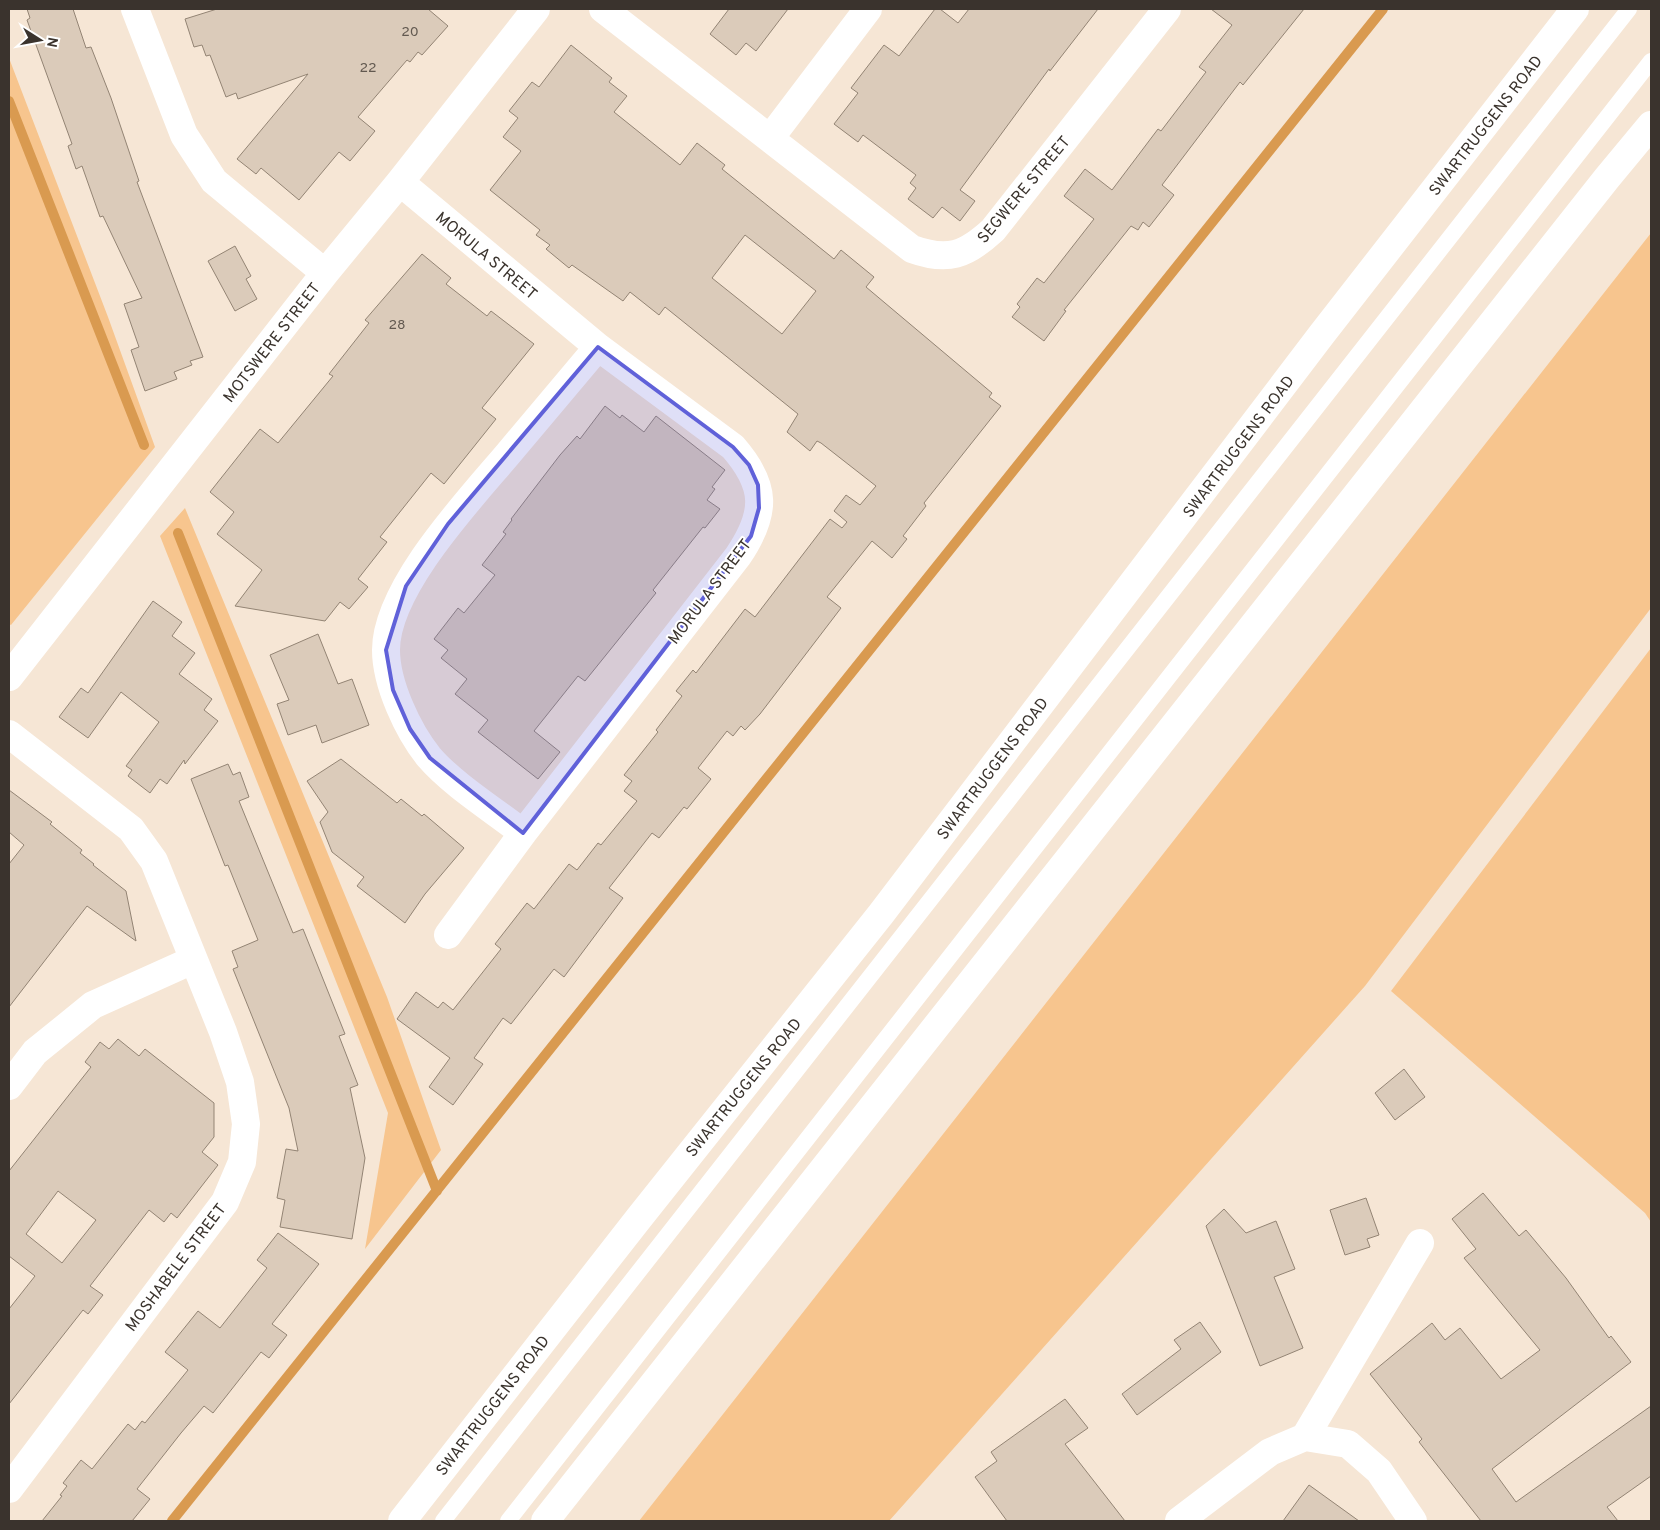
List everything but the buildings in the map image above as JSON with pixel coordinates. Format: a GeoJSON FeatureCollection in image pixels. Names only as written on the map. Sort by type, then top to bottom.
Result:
{"type":"FeatureCollection","features":[{"type":"Feature","properties":{"kind":"street"},"geometry":{"type":"LineString","coordinates":[[135,9],[184,135],[214,181],[325,273]]}},
{"type":"Feature","properties":{"kind":"street","name":"MOTSWERE STREET"},"geometry":{"type":"LineString","coordinates":[[9,677],[325,273],[400,182],[536,9]]}},
{"type":"Feature","properties":{"kind":"street","name":"SEGWERE STREET"},"geometry":{"type":"LineString","coordinates":[[603,9],[771,137],[912,249],[931,256],[953,256],[975,246],[993,230],[1167,9]]}},
{"type":"Feature","properties":{"kind":"street"},"geometry":{"type":"LineString","coordinates":[[771,137],[868,9]]}},
{"type":"Feature","properties":{"kind":"street","name":"SWARTRUGGENS ROAD"},"geometry":{"type":"LineString","coordinates":[[402,1521],[639,1218],[881,914],[1322,334],[1575,9]]}},
{"type":"Feature","properties":{"kind":"street"},"geometry":{"type":"LineString","coordinates":[[546,1521],[1607,178],[1651,126]]}},
{"type":"Feature","properties":{"kind":"street","name":"MORULA STREET"},"geometry":{"type":"LineString","coordinates":[[400,182],[598,347],[734,447],[750,465],[758,485],[759,508],[751,536],[738,556],[523,833],[448,936]]}},
{"type":"Feature","properties":{"kind":"street"},"geometry":{"type":"LineString","coordinates":[[523,833],[454,780],[430,758],[410,729],[393,690],[386,650],[392,620],[406,586],[448,524],[598,347]]}},
{"type":"Feature","properties":{"kind":"street","name":"MOSHABELE STREET"},"geometry":{"type":"LineString","coordinates":[[9,734],[131,829],[154,862],[223,1032],[240,1082],[246,1124],[242,1162],[225,1202],[9,1488]]}},
{"type":"Feature","properties":{"kind":"street"},"geometry":{"type":"LineString","coordinates":[[9,1086],[36,1052],[93,1005],[193,960]]}},
{"type":"Feature","properties":{"kind":"street"},"geometry":{"type":"LineString","coordinates":[[1304,1437],[1420,1243]]}},
{"type":"Feature","properties":{"kind":"street"},"geometry":{"type":"LineString","coordinates":[[1179,1521],[1270,1452],[1304,1437],[1348,1444],[1379,1470],[1413,1521]]}},
{"type":"Feature","properties":{"kind":"lane"},"geometry":{"type":"LineString","coordinates":[[444,1521],[1629,9]]}},
{"type":"Feature","properties":{"kind":"lane"},"geometry":{"type":"LineString","coordinates":[[508,1521],[1651,61]]}},
{"type":"Feature","properties":{"kind":"highlighted area"},"geometry":{"type":"Polygon","coordinates":[[[598,347],[733,447],[749,465],[758,485],[759,508],[751,536],[523,833],[430,758],[410,729],[393,690],[386,650],[406,586],[448,524],[598,347]]]}},
{"type":"Feature","properties":{"kind":"shaded area"},"geometry":{"type":"Polygon","coordinates":[[[9,58],[108,317],[155,447],[11,625],[9,624],[9,58]]]}},
{"type":"Feature","properties":{"kind":"shaded area"},"geometry":{"type":"Polygon","coordinates":[[[1651,233],[1651,608],[1365,986],[889,1521],[639,1521],[1651,233]]]}},
{"type":"Feature","properties":{"kind":"shaded area"},"geometry":{"type":"Polygon","coordinates":[[[185,508],[387,997],[441,1150],[365,1249],[388,1113],[160,536],[185,508]]]}},
{"type":"Feature","properties":{"kind":"shaded area"},"geometry":{"type":"Polygon","coordinates":[[[1651,648],[1651,1222],[1645,1213],[1391,991],[1651,648]]]}},
{"type":"Feature","properties":{"kind":"waterway"},"geometry":{"type":"LineString","coordinates":[[172,1521],[1383,9]]}},
{"type":"Feature","properties":{"kind":"waterway"},"geometry":{"type":"LineString","coordinates":[[9,101],[144,445]]}},
{"type":"Feature","properties":{"kind":"waterway"},"geometry":{"type":"LineString","coordinates":[[178,533],[437,1191]]}}]}
